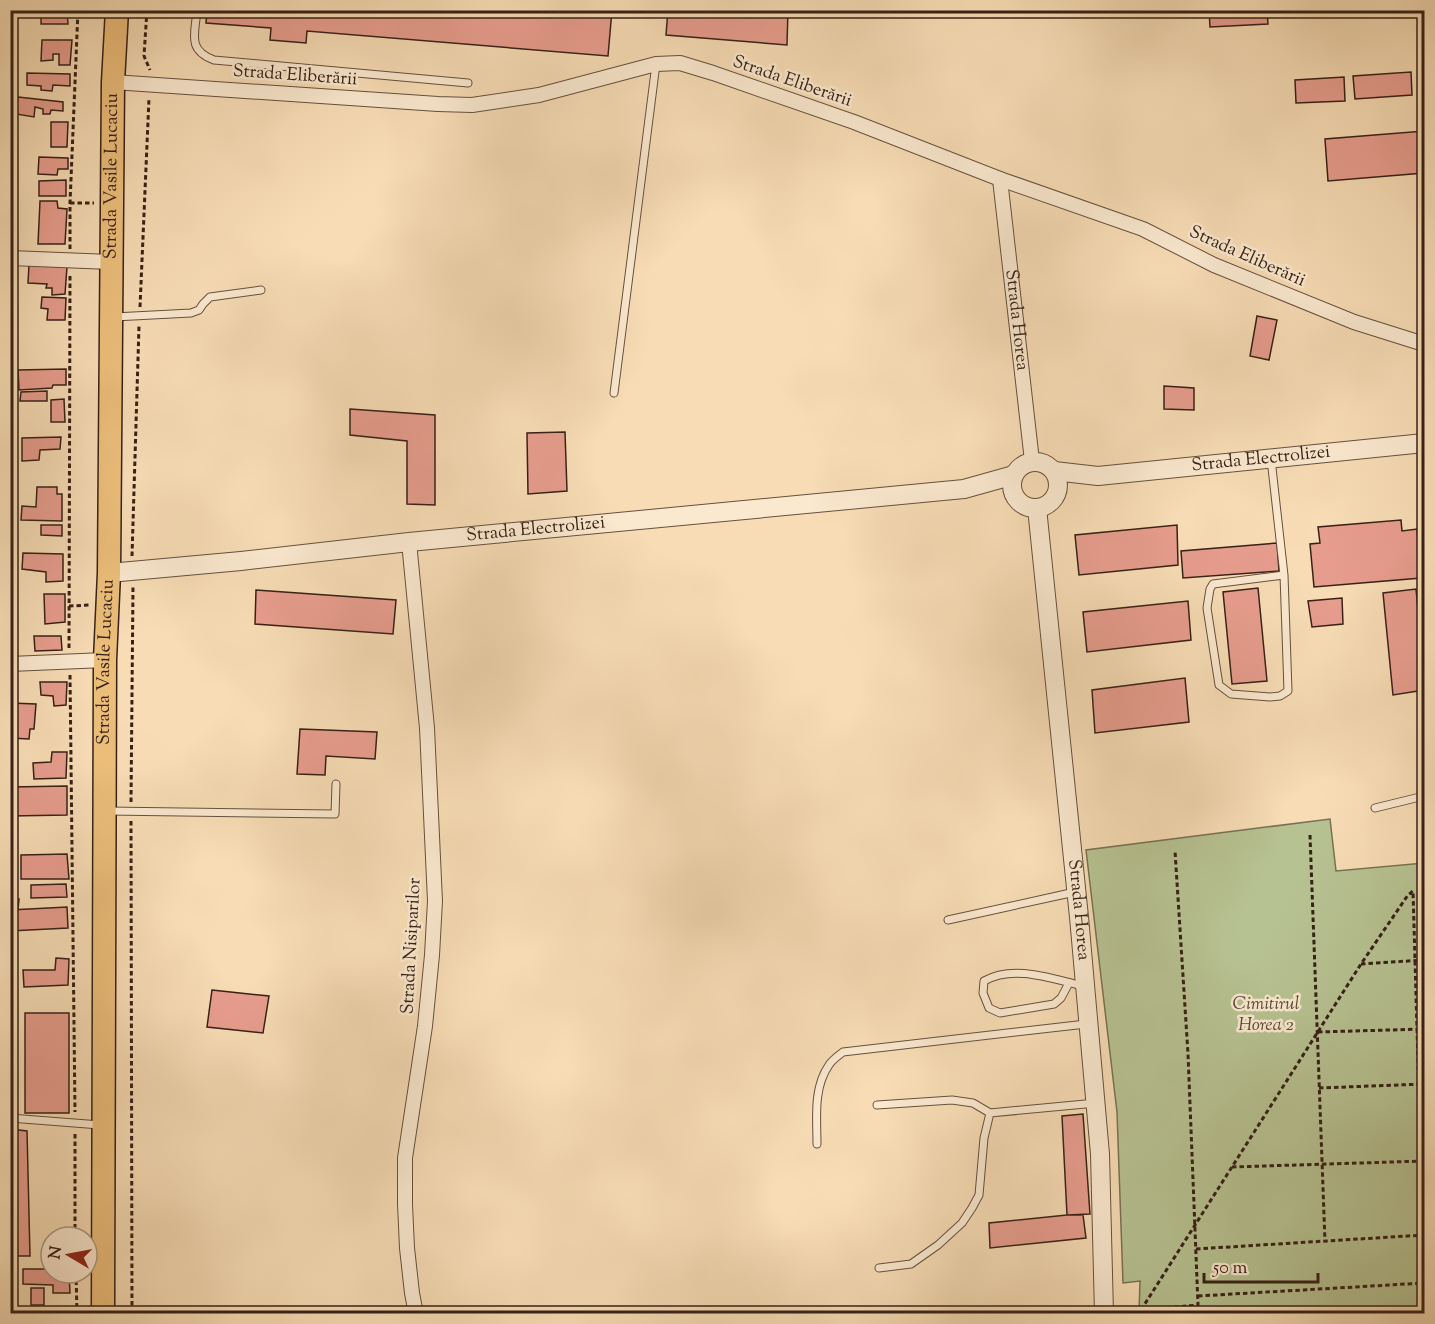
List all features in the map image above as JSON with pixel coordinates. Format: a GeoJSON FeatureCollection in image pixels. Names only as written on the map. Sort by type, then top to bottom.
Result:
{"type":"FeatureCollection","features":[{"type":"Feature","properties":{"kind":"main road","name":"Strada Vasile Lucaciu"},"geometry":{"type":"LineString","coordinates":[[103,1314],[105,660],[109,573],[113,82],[117,10]]}},
{"type":"Feature","properties":{"kind":"street","name":"Strada Eliberării"},"geometry":{"type":"LineString","coordinates":[[113,82],[472,105],[539,95],[656,64],[680,63],[854,122],[1000,179],[1143,229],[1214,265],[1354,322],[1425,344]]}},
{"type":"Feature","properties":{"kind":"street","name":"Strada Horea"},"geometry":{"type":"LineString","coordinates":[[1000,179],[1032,461]]}},
{"type":"Feature","properties":{"kind":"street"},"geometry":{"type":"LineString","coordinates":[[10,258],[111,262]]}},
{"type":"Feature","properties":{"kind":"street","name":"Strada Electrolizei"},"geometry":{"type":"LineString","coordinates":[[1054,471],[1098,476],[1425,443]]}},
{"type":"Feature","properties":{"kind":"street"},"geometry":{"type":"LineString","coordinates":[[1032,461],[1044,463],[1054,471],[1058,479],[1056,494],[1049,503],[1037,508],[1019,502],[1012,489],[1012,482],[1021,466],[1032,461]]}},
{"type":"Feature","properties":{"kind":"street","name":"Strada Electrolizei"},"geometry":{"type":"LineString","coordinates":[[109,573],[964,489],[1014,475]]}},
{"type":"Feature","properties":{"kind":"street","name":"Strada Electrolizei"},"geometry":{"type":"LineString","coordinates":[[1056,494],[1098,476]]}},
{"type":"Feature","properties":{"kind":"street","name":"Strada Electrolizei"},"geometry":{"type":"LineString","coordinates":[[964,489],[1015,496]]}},
{"type":"Feature","properties":{"kind":"street","name":"Strada Horea"},"geometry":{"type":"LineString","coordinates":[[1037,508],[1077,892],[1077,985],[1089,1024],[1096,1103],[1100,1154],[1104,1314]]}},
{"type":"Feature","properties":{"kind":"street","name":"Strada Nisiparilor"},"geometry":{"type":"LineString","coordinates":[[409,542],[427,728],[435,901],[425,1026],[405,1158],[407,1248],[416,1314]]}},
{"type":"Feature","properties":{"kind":"street"},"geometry":{"type":"LineString","coordinates":[[10,664],[105,660]]}},
{"type":"Feature","properties":{"kind":"lane"},"geometry":{"type":"LineString","coordinates":[[197,10],[194,39],[197,48],[203,56],[214,60],[468,83]]}},
{"type":"Feature","properties":{"kind":"lane"},"geometry":{"type":"LineString","coordinates":[[614,393],[656,64]]}},
{"type":"Feature","properties":{"kind":"lane"},"geometry":{"type":"LineString","coordinates":[[111,317],[191,313],[199,310],[210,297],[261,290]]}},
{"type":"Feature","properties":{"kind":"lane"},"geometry":{"type":"LineString","coordinates":[[1271,459],[1284,575],[1288,692],[1270,697],[1231,694],[1220,685],[1207,608],[1210,589],[1213,585],[1284,575]]}},
{"type":"Feature","properties":{"kind":"lane"},"geometry":{"type":"LineString","coordinates":[[104,811],[335,814],[336,784]]}},
{"type":"Feature","properties":{"kind":"lane"},"geometry":{"type":"LineString","coordinates":[[1375,808],[1425,796]]}},
{"type":"Feature","properties":{"kind":"lane"},"geometry":{"type":"LineString","coordinates":[[948,920],[1077,892]]}},
{"type":"Feature","properties":{"kind":"lane"},"geometry":{"type":"LineString","coordinates":[[1020,972],[1077,985],[1054,1004],[1000,1013],[989,1008],[983,993],[984,981],[1002,974],[1020,972]]}},
{"type":"Feature","properties":{"kind":"lane"},"geometry":{"type":"LineString","coordinates":[[817,1144],[817,1098],[821,1080],[830,1063],[843,1052],[1089,1024]]}},
{"type":"Feature","properties":{"kind":"lane"},"geometry":{"type":"LineString","coordinates":[[877,1105],[952,1100],[973,1104],[990,1113],[1096,1103]]}},
{"type":"Feature","properties":{"kind":"lane"},"geometry":{"type":"LineString","coordinates":[[879,1269],[911,1264],[938,1245],[962,1223],[979,1195],[984,1138],[990,1113]]}},
{"type":"Feature","properties":{"kind":"lane"},"geometry":{"type":"LineString","coordinates":[[10,1118],[103,1125]]}},
{"type":"Feature","properties":{"kind":"path"},"geometry":{"type":"LineString","coordinates":[[75,1225],[69,606],[70,203],[78,10]]}},
{"type":"Feature","properties":{"kind":"path"},"geometry":{"type":"LineString","coordinates":[[132,549],[139,315],[150,85],[150,69],[144,56],[147,10]]}},
{"type":"Feature","properties":{"kind":"path"},"geometry":{"type":"LineString","coordinates":[[70,203],[96,203]]}},
{"type":"Feature","properties":{"kind":"path"},"geometry":{"type":"LineString","coordinates":[[132,1314],[133,585]]}},
{"type":"Feature","properties":{"kind":"path"},"geometry":{"type":"LineString","coordinates":[[69,606],[89,605]]}},
{"type":"Feature","properties":{"kind":"path"},"geometry":{"type":"LineString","coordinates":[[1310,835],[1325,1242]]}},
{"type":"Feature","properties":{"kind":"path"},"geometry":{"type":"LineString","coordinates":[[1130,1314],[1141,1310],[1198,1305],[1188,1054],[1175,851]]}},
{"type":"Feature","properties":{"kind":"path"},"geometry":{"type":"LineString","coordinates":[[1141,1310],[1361,964],[1413,891],[1424,1235],[1196,1249]]}},
{"type":"Feature","properties":{"kind":"path"},"geometry":{"type":"LineString","coordinates":[[1361,964],[1425,960]]}},
{"type":"Feature","properties":{"kind":"path"},"geometry":{"type":"LineString","coordinates":[[1318,1032],[1425,1029]]}},
{"type":"Feature","properties":{"kind":"path"},"geometry":{"type":"LineString","coordinates":[[1319,1088],[1425,1084]]}},
{"type":"Feature","properties":{"kind":"path"},"geometry":{"type":"LineString","coordinates":[[1232,1167],[1423,1162]]}},
{"type":"Feature","properties":{"kind":"path"},"geometry":{"type":"LineString","coordinates":[[1198,1296],[1425,1283]]}},
{"type":"Feature","properties":{"kind":"path"},"geometry":{"type":"LineString","coordinates":[[76,1285],[77,1314]]}},
{"type":"Feature","properties":{"kind":"green space","name":"Cimitirul Horea 2"},"geometry":{"type":"Polygon","coordinates":[[[1330,819],[1336,871],[1424,863],[1424,1313],[1139,1313],[1140,1281],[1123,1283],[1117,1112],[1086,850],[1330,819]]]}},
{"type":"Feature","properties":{"kind":"building"},"geometry":{"type":"Polygon","coordinates":[[[207,10],[612,10],[608,56],[307,31],[306,43],[270,40],[271,28],[206,23],[207,10]]]}},
{"type":"Feature","properties":{"kind":"building"},"geometry":{"type":"Polygon","coordinates":[[[668,10],[788,10],[787,45],[666,35],[668,10]]]}},
{"type":"Feature","properties":{"kind":"building"},"geometry":{"type":"Polygon","coordinates":[[[1209,10],[1267,10],[1268,24],[1210,27],[1209,10]]]}},
{"type":"Feature","properties":{"kind":"building"},"geometry":{"type":"Polygon","coordinates":[[[41,11],[67,11],[68,24],[41,24],[41,11]]]}},
{"type":"Feature","properties":{"kind":"building"},"geometry":{"type":"Polygon","coordinates":[[[42,40],[72,40],[70,65],[59,65],[59,54],[53,54],[53,60],[41,61],[42,40]]]}},
{"type":"Feature","properties":{"kind":"building"},"geometry":{"type":"Polygon","coordinates":[[[1411,72],[1412,95],[1355,99],[1353,76],[1411,72]]]}},
{"type":"Feature","properties":{"kind":"building"},"geometry":{"type":"Polygon","coordinates":[[[27,73],[70,74],[70,86],[53,85],[52,91],[41,90],[41,86],[27,85],[27,73]]]}},
{"type":"Feature","properties":{"kind":"building"},"geometry":{"type":"Polygon","coordinates":[[[1344,77],[1345,101],[1296,103],[1295,80],[1344,77]]]}},
{"type":"Feature","properties":{"kind":"building"},"geometry":{"type":"Polygon","coordinates":[[[18,97],[63,102],[63,111],[51,110],[50,114],[43,114],[43,109],[35,107],[34,117],[16,114],[18,97]]]}},
{"type":"Feature","properties":{"kind":"building"},"geometry":{"type":"Polygon","coordinates":[[[51,122],[68,122],[67,147],[51,147],[51,122]]]}},
{"type":"Feature","properties":{"kind":"building"},"geometry":{"type":"Polygon","coordinates":[[[1424,131],[1424,173],[1328,181],[1325,139],[1424,131]]]}},
{"type":"Feature","properties":{"kind":"building"},"geometry":{"type":"Polygon","coordinates":[[[39,157],[68,158],[68,169],[58,169],[57,175],[38,174],[39,157]]]}},
{"type":"Feature","properties":{"kind":"building"},"geometry":{"type":"Polygon","coordinates":[[[66,180],[66,196],[39,196],[39,181],[66,180]]]}},
{"type":"Feature","properties":{"kind":"building"},"geometry":{"type":"Polygon","coordinates":[[[40,201],[57,201],[58,208],[67,209],[65,244],[38,244],[40,201]]]}},
{"type":"Feature","properties":{"kind":"building"},"geometry":{"type":"Polygon","coordinates":[[[29,264],[67,267],[65,294],[52,295],[52,288],[46,288],[47,284],[28,283],[29,264]]]}},
{"type":"Feature","properties":{"kind":"building"},"geometry":{"type":"Polygon","coordinates":[[[42,297],[66,298],[65,320],[47,320],[48,309],[41,308],[42,297]]]}},
{"type":"Feature","properties":{"kind":"building"},"geometry":{"type":"Polygon","coordinates":[[[1257,316],[1277,320],[1269,360],[1250,356],[1257,316]]]}},
{"type":"Feature","properties":{"kind":"building"},"geometry":{"type":"Polygon","coordinates":[[[10,319],[15,319],[13,340],[10,340],[10,319]]]}},
{"type":"Feature","properties":{"kind":"building"},"geometry":{"type":"Polygon","coordinates":[[[10,343],[13,343],[13,371],[10,371],[10,343]]]}},
{"type":"Feature","properties":{"kind":"building"},"geometry":{"type":"Polygon","coordinates":[[[66,369],[66,385],[19,390],[18,370],[66,369]]]}},
{"type":"Feature","properties":{"kind":"building"},"geometry":{"type":"Polygon","coordinates":[[[1164,386],[1194,388],[1194,410],[1164,409],[1164,386]]]}},
{"type":"Feature","properties":{"kind":"building"},"geometry":{"type":"Polygon","coordinates":[[[47,391],[47,401],[20,401],[21,392],[47,391]]]}},
{"type":"Feature","properties":{"kind":"building"},"geometry":{"type":"Polygon","coordinates":[[[64,399],[65,422],[51,422],[51,400],[64,399]]]}},
{"type":"Feature","properties":{"kind":"building"},"geometry":{"type":"Polygon","coordinates":[[[350,409],[435,415],[435,505],[407,504],[407,441],[350,435],[350,409]]]}},
{"type":"Feature","properties":{"kind":"building"},"geometry":{"type":"Polygon","coordinates":[[[565,432],[567,491],[528,494],[527,433],[565,432]]]}},
{"type":"Feature","properties":{"kind":"building"},"geometry":{"type":"Polygon","coordinates":[[[61,437],[60,449],[40,450],[39,460],[22,461],[22,438],[61,437]]]}},
{"type":"Feature","properties":{"kind":"building"},"geometry":{"type":"Polygon","coordinates":[[[37,487],[57,487],[57,494],[62,494],[62,521],[21,520],[22,506],[36,507],[37,487]]]}},
{"type":"Feature","properties":{"kind":"building"},"geometry":{"type":"Polygon","coordinates":[[[1401,520],[1402,531],[1417,529],[1421,578],[1314,587],[1310,544],[1320,543],[1318,527],[1401,520]]]}},
{"type":"Feature","properties":{"kind":"building"},"geometry":{"type":"Polygon","coordinates":[[[41,525],[62,525],[62,536],[41,535],[41,525]]]}},
{"type":"Feature","properties":{"kind":"building"},"geometry":{"type":"Polygon","coordinates":[[[1177,525],[1178,565],[1079,575],[1075,535],[1177,525]]]}},
{"type":"Feature","properties":{"kind":"building"},"geometry":{"type":"Polygon","coordinates":[[[1277,543],[1279,571],[1183,578],[1181,551],[1277,543]]]}},
{"type":"Feature","properties":{"kind":"building"},"geometry":{"type":"Polygon","coordinates":[[[23,553],[63,554],[63,581],[46,582],[46,572],[22,569],[23,553]]]}},
{"type":"Feature","properties":{"kind":"building"},"geometry":{"type":"Polygon","coordinates":[[[1258,588],[1267,681],[1232,684],[1223,592],[1258,588]]]}},
{"type":"Feature","properties":{"kind":"building"},"geometry":{"type":"Polygon","coordinates":[[[1416,589],[1424,690],[1393,695],[1383,593],[1416,589]]]}},
{"type":"Feature","properties":{"kind":"building"},"geometry":{"type":"Polygon","coordinates":[[[256,590],[396,600],[393,634],[255,624],[256,590]]]}},
{"type":"Feature","properties":{"kind":"building"},"geometry":{"type":"Polygon","coordinates":[[[44,594],[65,594],[65,622],[45,624],[44,594]]]}},
{"type":"Feature","properties":{"kind":"building"},"geometry":{"type":"Polygon","coordinates":[[[1342,598],[1343,624],[1312,627],[1308,601],[1342,598]]]}},
{"type":"Feature","properties":{"kind":"building"},"geometry":{"type":"Polygon","coordinates":[[[1188,601],[1191,640],[1087,652],[1083,612],[1188,601]]]}},
{"type":"Feature","properties":{"kind":"building"},"geometry":{"type":"Polygon","coordinates":[[[34,636],[61,636],[62,650],[35,651],[34,636]]]}},
{"type":"Feature","properties":{"kind":"building"},"geometry":{"type":"Polygon","coordinates":[[[1185,678],[1189,722],[1095,733],[1092,690],[1185,678]]]}},
{"type":"Feature","properties":{"kind":"building"},"geometry":{"type":"Polygon","coordinates":[[[40,682],[67,682],[66,705],[54,706],[53,696],[41,695],[40,682]]]}},
{"type":"Feature","properties":{"kind":"building"},"geometry":{"type":"Polygon","coordinates":[[[10,703],[36,704],[34,729],[30,729],[29,739],[10,738],[10,703]]]}},
{"type":"Feature","properties":{"kind":"building"},"geometry":{"type":"Polygon","coordinates":[[[300,729],[377,732],[375,759],[326,756],[325,775],[297,774],[300,729]]]}},
{"type":"Feature","properties":{"kind":"building"},"geometry":{"type":"Polygon","coordinates":[[[52,752],[67,752],[66,778],[34,779],[33,763],[51,762],[52,752]]]}},
{"type":"Feature","properties":{"kind":"building"},"geometry":{"type":"Polygon","coordinates":[[[67,786],[67,815],[10,816],[10,787],[67,786]]]}},
{"type":"Feature","properties":{"kind":"building"},"geometry":{"type":"Polygon","coordinates":[[[67,854],[69,879],[21,879],[21,855],[67,854]]]}},
{"type":"Feature","properties":{"kind":"building"},"geometry":{"type":"Polygon","coordinates":[[[66,884],[67,897],[31,898],[31,885],[66,884]]]}},
{"type":"Feature","properties":{"kind":"building"},"geometry":{"type":"Polygon","coordinates":[[[10,899],[19,899],[18,910],[10,909],[10,899]]]}},
{"type":"Feature","properties":{"kind":"building"},"geometry":{"type":"Polygon","coordinates":[[[67,907],[68,928],[10,931],[10,910],[67,907]]]}},
{"type":"Feature","properties":{"kind":"building"},"geometry":{"type":"Polygon","coordinates":[[[56,958],[69,959],[68,985],[24,987],[23,970],[55,970],[56,958]]]}},
{"type":"Feature","properties":{"kind":"building"},"geometry":{"type":"Polygon","coordinates":[[[212,990],[269,996],[263,1033],[207,1027],[212,990]]]}},
{"type":"Feature","properties":{"kind":"building"},"geometry":{"type":"Polygon","coordinates":[[[25,1013],[69,1013],[69,1113],[25,1113],[25,1013]]]}},
{"type":"Feature","properties":{"kind":"building"},"geometry":{"type":"Polygon","coordinates":[[[1083,1114],[1090,1214],[1067,1215],[1062,1116],[1083,1114]]]}},
{"type":"Feature","properties":{"kind":"building"},"geometry":{"type":"Polygon","coordinates":[[[10,1129],[27,1131],[30,1256],[10,1256],[10,1129]]]}},
{"type":"Feature","properties":{"kind":"building"},"geometry":{"type":"Polygon","coordinates":[[[1083,1215],[1086,1238],[990,1248],[989,1223],[1083,1215]]]}},
{"type":"Feature","properties":{"kind":"building"},"geometry":{"type":"Polygon","coordinates":[[[23,1269],[39,1269],[39,1285],[23,1284],[23,1269]]]}},
{"type":"Feature","properties":{"kind":"building"},"geometry":{"type":"Polygon","coordinates":[[[53,1285],[70,1285],[70,1293],[53,1293],[53,1285]]]}},
{"type":"Feature","properties":{"kind":"building"},"geometry":{"type":"Polygon","coordinates":[[[31,1288],[44,1288],[44,1305],[31,1305],[31,1288]]]}}]}
